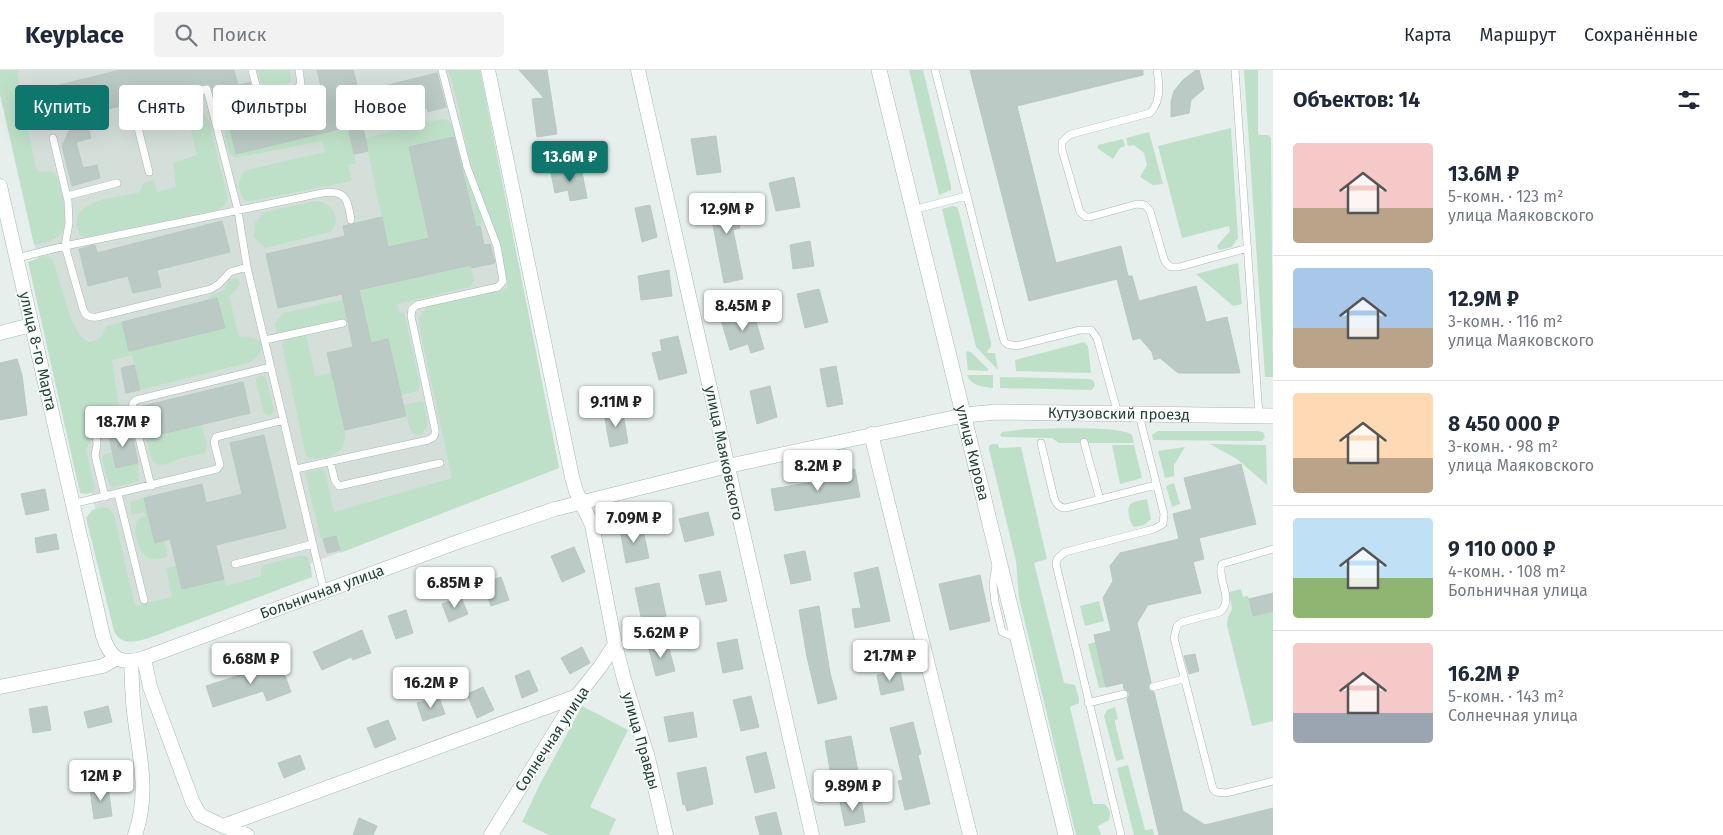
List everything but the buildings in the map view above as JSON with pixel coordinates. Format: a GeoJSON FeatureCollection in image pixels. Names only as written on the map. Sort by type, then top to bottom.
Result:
{"type":"FeatureCollection","features":[{"type":"Feature","properties":{"kind":"street","name":"улица Правды"},"geometry":{"type":"LineString","coordinates":[[488,70],[572,477],[581,502],[590,518],[615,644],[648,758],[666,835]]}},
{"type":"Feature","properties":{"kind":"street","name":"улица Маяковского"},"geometry":{"type":"LineString","coordinates":[[638,70],[728,466],[748,563],[812,835]]}},
{"type":"Feature","properties":{"kind":"street","name":"улица Кирова"},"geometry":{"type":"LineString","coordinates":[[879,70],[912,210],[965,415],[1066,835]]}},
{"type":"Feature","properties":{"kind":"street","name":"улица 8-го Марта"},"geometry":{"type":"LineString","coordinates":[[0,186],[103,636],[107,647],[117,658]]}},
{"type":"Feature","properties":{"kind":"street"},"geometry":{"type":"LineString","coordinates":[[0,332],[32,325]]}},
{"type":"Feature","properties":{"kind":"street","name":"Кутузовский проезд"},"geometry":{"type":"LineString","coordinates":[[965,415],[988,412],[1266,416]]}},
{"type":"Feature","properties":{"kind":"street","name":"Больничная улица"},"geometry":{"type":"LineString","coordinates":[[137,660],[496,528],[581,502],[728,466],[965,415]]}},
{"type":"Feature","properties":{"kind":"street"},"geometry":{"type":"LineString","coordinates":[[871,434],[970,835]]}},
{"type":"Feature","properties":{"kind":"street","name":"Солнечная улица"},"geometry":{"type":"LineString","coordinates":[[492,835],[577,696],[615,644]]}},
{"type":"Feature","properties":{"kind":"street"},"geometry":{"type":"LineString","coordinates":[[0,687],[103,666],[117,658],[125,661],[137,660]]}},
{"type":"Feature","properties":{"kind":"street"},"geometry":{"type":"LineString","coordinates":[[137,660],[150,687],[193,804],[200,815],[247,835]]}},
{"type":"Feature","properties":{"kind":"street"},"geometry":{"type":"LineString","coordinates":[[135,835],[142,808],[144,780],[134,709],[137,660]]}},
{"type":"Feature","properties":{"kind":"street"},"geometry":{"type":"LineString","coordinates":[[223,826],[577,696]]}},
{"type":"Feature","properties":{"kind":"lane"},"geometry":{"type":"LineString","coordinates":[[252,70],[258,94],[261,98],[299,88],[301,81],[299,70]]}},
{"type":"Feature","properties":{"kind":"lane"},"geometry":{"type":"LineString","coordinates":[[296,469],[428,440],[434,437],[435,429],[411,316],[412,309],[418,305],[498,286],[504,282],[497,246],[467,167],[442,70]]}},
{"type":"Feature","properties":{"kind":"lane"},"geometry":{"type":"LineString","coordinates":[[935,70],[1004,341],[1016,346],[1080,330],[1090,330],[1097,338],[1118,414]]}},
{"type":"Feature","properties":{"kind":"lane"},"geometry":{"type":"LineString","coordinates":[[1157,70],[1160,90],[1156,104],[1150,113],[1072,134],[1062,142],[1062,150],[1080,212],[1086,217],[1090,217],[1137,204],[1145,205],[1150,211],[1166,263],[1171,267],[1178,267],[1248,248]]}},
{"type":"Feature","properties":{"kind":"lane"},"geometry":{"type":"LineString","coordinates":[[1236,70],[1252,311],[1266,416]]}},
{"type":"Feature","properties":{"kind":"lane"},"geometry":{"type":"LineString","coordinates":[[149,172],[135,116],[136,109],[143,105],[207,89],[238,211],[247,267],[324,590]]}},
{"type":"Feature","properties":{"kind":"lane"},"geometry":{"type":"LineString","coordinates":[[53,138],[67,196],[69,216],[65,246],[86,315],[92,318],[211,289],[219,284],[230,272],[247,267]]}},
{"type":"Feature","properties":{"kind":"lane"},"geometry":{"type":"LineString","coordinates":[[67,196],[117,183]]}},
{"type":"Feature","properties":{"kind":"lane"},"geometry":{"type":"LineString","coordinates":[[17,258],[65,246],[303,197],[337,193],[346,199],[351,220]]}},
{"type":"Feature","properties":{"kind":"lane"},"geometry":{"type":"LineString","coordinates":[[912,210],[966,196]]}},
{"type":"Feature","properties":{"kind":"lane"},"geometry":{"type":"LineString","coordinates":[[265,340],[343,323]]}},
{"type":"Feature","properties":{"kind":"lane"},"geometry":{"type":"LineString","coordinates":[[151,486],[134,418],[132,406],[136,400],[272,367]]}},
{"type":"Feature","properties":{"kind":"lane"},"geometry":{"type":"LineString","coordinates":[[1121,835],[1056,570],[1056,559],[1065,552],[1159,527],[1163,524],[1164,519],[1139,415]]}},
{"type":"Feature","properties":{"kind":"lane"},"geometry":{"type":"LineString","coordinates":[[105,497],[95,455],[97,445],[96,432],[101,426],[134,418]]}},
{"type":"Feature","properties":{"kind":"lane"},"geometry":{"type":"LineString","coordinates":[[72,504],[217,470],[220,465],[214,442],[216,436],[284,420]]}},
{"type":"Feature","properties":{"kind":"lane"},"geometry":{"type":"LineString","coordinates":[[1084,442],[1100,500]]}},
{"type":"Feature","properties":{"kind":"lane"},"geometry":{"type":"LineString","coordinates":[[1041,443],[1054,498],[1058,506],[1066,508],[1156,485]]}},
{"type":"Feature","properties":{"kind":"lane"},"geometry":{"type":"LineString","coordinates":[[330,461],[335,481],[339,486],[440,463]]}},
{"type":"Feature","properties":{"kind":"lane"},"geometry":{"type":"LineString","coordinates":[[118,494],[144,600]]}},
{"type":"Feature","properties":{"kind":"lane"},"geometry":{"type":"LineString","coordinates":[[235,564],[313,544]]}},
{"type":"Feature","properties":{"kind":"lane"},"geometry":{"type":"LineString","coordinates":[[1273,549],[1222,564],[1220,570],[1226,601],[1223,609],[1220,612],[1182,622],[1177,626],[1174,638],[1183,679],[1213,789],[1216,792],[1226,793],[1273,780]]}},
{"type":"Feature","properties":{"kind":"lane"},"geometry":{"type":"LineString","coordinates":[[1153,687],[1183,679]]}},
{"type":"Feature","properties":{"kind":"lane"},"geometry":{"type":"LineString","coordinates":[[1088,703],[1124,694]]}},
{"type":"Feature","properties":{"kind":"shaded area"},"geometry":{"type":"Polygon","coordinates":[[[0,70],[480,70],[559,468],[124,635],[0,94],[0,70]]]}},
{"type":"Feature","properties":{"kind":"green space"},"geometry":{"type":"Polygon","coordinates":[[[0,70],[17,70],[19,85],[15,85],[15,130],[28,130],[36,168],[39,172],[50,171],[55,173],[60,187],[65,222],[60,235],[45,243],[34,245],[0,94],[0,70]]]}},
{"type":"Feature","properties":{"kind":"green space"},"geometry":{"type":"Polygon","coordinates":[[[257,70],[290,70],[291,80],[286,85],[264,85],[261,82],[257,70]]]}},
{"type":"Feature","properties":{"kind":"green space"},"geometry":{"type":"Polygon","coordinates":[[[448,70],[480,70],[559,468],[340,553],[336,536],[321,539],[305,472],[322,469],[325,471],[334,512],[452,478],[419,326],[419,317],[428,306],[508,288],[500,245],[471,167],[453,84],[448,70]]]}},
{"type":"Feature","properties":{"kind":"green space"},"geometry":{"type":"Polygon","coordinates":[[[909,70],[923,70],[951,186],[951,190],[939,195],[909,70]]]}},
{"type":"Feature","properties":{"kind":"green space"},"geometry":{"type":"Polygon","coordinates":[[[1244,70],[1258,70],[1258,132],[1259,135],[1268,135],[1271,138],[1273,377],[1265,377],[1244,70]]]}},
{"type":"Feature","properties":{"kind":"green space"},"geometry":{"type":"Polygon","coordinates":[[[203,112],[209,121],[227,194],[227,200],[220,208],[87,237],[81,235],[77,226],[78,217],[82,210],[99,201],[138,193],[143,183],[154,180],[157,192],[176,187],[173,163],[197,155],[191,130],[203,130],[203,112]]]}},
{"type":"Feature","properties":{"kind":"green space"},"geometry":{"type":"Polygon","coordinates":[[[441,119],[448,120],[453,126],[465,174],[482,219],[481,225],[388,247],[365,138],[397,130],[425,130],[425,123],[441,119]]]}},
{"type":"Feature","properties":{"kind":"green space"},"geometry":{"type":"Polygon","coordinates":[[[1231,128],[1238,238],[1232,247],[1219,250],[1217,246],[1230,231],[1229,226],[1182,238],[1158,146],[1231,128]]]}},
{"type":"Feature","properties":{"kind":"green space"},"geometry":{"type":"Polygon","coordinates":[[[224,130],[231,130],[237,154],[336,130],[349,130],[356,164],[348,165],[352,181],[246,201],[241,194],[239,185],[241,177],[246,170],[325,152],[322,141],[235,158],[229,153],[224,130]]]}},
{"type":"Feature","properties":{"kind":"green space"},"geometry":{"type":"Polygon","coordinates":[[[1149,132],[1163,184],[1153,185],[1140,177],[1147,165],[1144,153],[1134,145],[1128,146],[1126,138],[1149,132]]]}},
{"type":"Feature","properties":{"kind":"green space"},"geometry":{"type":"Polygon","coordinates":[[[1123,139],[1125,146],[1120,148],[1113,159],[1097,148],[1098,145],[1123,139]]]}},
{"type":"Feature","properties":{"kind":"green space"},"geometry":{"type":"Polygon","coordinates":[[[315,201],[326,204],[334,212],[336,222],[330,232],[265,248],[254,237],[255,222],[265,212],[315,201]]]}},
{"type":"Feature","properties":{"kind":"green space"},"geometry":{"type":"Polygon","coordinates":[[[952,206],[957,207],[959,212],[991,343],[991,347],[987,351],[988,353],[995,353],[998,370],[976,347],[942,209],[952,206]]]}},
{"type":"Feature","properties":{"kind":"green space"},"geometry":{"type":"Polygon","coordinates":[[[43,256],[53,260],[71,317],[81,336],[87,341],[102,337],[106,326],[122,322],[129,351],[224,328],[217,299],[206,301],[210,296],[225,290],[229,279],[235,278],[239,280],[240,285],[229,296],[239,337],[254,338],[262,346],[260,353],[247,363],[140,390],[132,355],[112,360],[120,415],[118,418],[88,426],[90,442],[86,450],[95,488],[94,492],[86,494],[80,493],[28,262],[43,256]]]}},
{"type":"Feature","properties":{"kind":"green space"},"geometry":{"type":"Polygon","coordinates":[[[1238,263],[1242,304],[1233,306],[1196,274],[1238,263]]]}},
{"type":"Feature","properties":{"kind":"green space"},"geometry":{"type":"Polygon","coordinates":[[[471,265],[474,281],[470,287],[397,304],[399,313],[404,312],[420,385],[418,391],[401,395],[388,339],[371,343],[359,291],[471,265]]]}},
{"type":"Feature","properties":{"kind":"green space"},"geometry":{"type":"Polygon","coordinates":[[[351,298],[347,318],[280,333],[276,331],[275,323],[283,313],[351,298]]]}},
{"type":"Feature","properties":{"kind":"green space"},"geometry":{"type":"Polygon","coordinates":[[[306,335],[315,376],[332,373],[344,423],[344,444],[335,454],[326,457],[311,458],[306,456],[282,344],[285,340],[306,335]]]}},
{"type":"Feature","properties":{"kind":"green space"},"geometry":{"type":"Polygon","coordinates":[[[1084,342],[1088,346],[1091,373],[1016,371],[1015,360],[1084,342]]]}},
{"type":"Feature","properties":{"kind":"green space"},"geometry":{"type":"Polygon","coordinates":[[[967,351],[971,352],[988,371],[968,370],[967,351]]]}},
{"type":"Feature","properties":{"kind":"green space"},"geometry":{"type":"Polygon","coordinates":[[[261,375],[266,377],[274,411],[270,416],[264,413],[256,382],[256,378],[261,375]]]}},
{"type":"Feature","properties":{"kind":"green space"},"geometry":{"type":"Polygon","coordinates":[[[967,375],[993,375],[993,388],[974,384],[967,375]]]}},
{"type":"Feature","properties":{"kind":"green space"},"geometry":{"type":"Polygon","coordinates":[[[1000,377],[1089,379],[1093,380],[1095,385],[1092,390],[1000,388],[1000,377]]]}},
{"type":"Feature","properties":{"kind":"green space"},"geometry":{"type":"Polygon","coordinates":[[[421,401],[424,403],[428,426],[422,434],[415,435],[410,429],[404,405],[421,401]]]}},
{"type":"Feature","properties":{"kind":"green space"},"geometry":{"type":"Polygon","coordinates":[[[202,425],[207,445],[205,453],[181,458],[167,464],[158,465],[152,460],[146,438],[202,425]]]}},
{"type":"Feature","properties":{"kind":"green space"},"geometry":{"type":"Polygon","coordinates":[[[1082,428],[1113,430],[1132,435],[1134,443],[1059,443],[1052,438],[1002,437],[1000,435],[1002,432],[1026,429],[1082,428]]]}},
{"type":"Feature","properties":{"kind":"green space"},"geometry":{"type":"Polygon","coordinates":[[[1158,431],[1256,431],[1263,432],[1265,437],[1262,441],[1153,440],[1152,435],[1158,431]]]}},
{"type":"Feature","properties":{"kind":"green space"},"geometry":{"type":"Polygon","coordinates":[[[998,444],[999,448],[1021,447],[1047,559],[1034,563],[1064,683],[1075,685],[1079,699],[1079,703],[1070,707],[1093,804],[1104,804],[1110,811],[1109,820],[1098,826],[1101,835],[1076,835],[1019,598],[1016,561],[989,449],[989,446],[998,444]]]}},
{"type":"Feature","properties":{"kind":"green space"},"geometry":{"type":"Polygon","coordinates":[[[1210,444],[1266,445],[1267,485],[1237,459],[1210,444]]]}},
{"type":"Feature","properties":{"kind":"green space"},"geometry":{"type":"Polygon","coordinates":[[[1112,445],[1134,445],[1142,478],[1120,484],[1112,445]]]}},
{"type":"Feature","properties":{"kind":"green space"},"geometry":{"type":"Polygon","coordinates":[[[1185,447],[1174,465],[1174,476],[1165,478],[1158,451],[1185,447]]]}},
{"type":"Feature","properties":{"kind":"green space"},"geometry":{"type":"Polygon","coordinates":[[[112,452],[116,468],[138,463],[139,481],[114,487],[110,486],[102,457],[104,454],[112,452]]]}},
{"type":"Feature","properties":{"kind":"green space"},"geometry":{"type":"Polygon","coordinates":[[[1174,483],[1180,504],[1172,507],[1166,486],[1174,483]]]}},
{"type":"Feature","properties":{"kind":"green space"},"geometry":{"type":"Polygon","coordinates":[[[144,498],[155,542],[164,540],[167,557],[151,559],[143,554],[138,545],[136,523],[138,519],[146,516],[144,512],[132,515],[130,502],[144,498]]]}},
{"type":"Feature","properties":{"kind":"green space"},"geometry":{"type":"Polygon","coordinates":[[[1147,499],[1151,519],[1144,525],[1134,527],[1131,524],[1128,511],[1130,504],[1147,499]]]}},
{"type":"Feature","properties":{"kind":"green space"},"geometry":{"type":"Polygon","coordinates":[[[104,507],[110,509],[114,515],[135,606],[172,597],[166,568],[176,566],[182,589],[224,579],[226,586],[261,576],[261,568],[265,565],[302,555],[308,558],[312,577],[149,638],[125,641],[117,636],[114,631],[86,518],[92,510],[104,507]]]}},
{"type":"Feature","properties":{"kind":"green space"},"geometry":{"type":"Polygon","coordinates":[[[1241,589],[1243,597],[1248,596],[1253,616],[1273,611],[1273,721],[1252,726],[1227,625],[1232,609],[1229,592],[1241,589]]]}},
{"type":"Feature","properties":{"kind":"green space"},"geometry":{"type":"Polygon","coordinates":[[[1099,601],[1104,621],[1085,626],[1080,606],[1099,601]]]}},
{"type":"Feature","properties":{"kind":"green space"},"geometry":{"type":"Polygon","coordinates":[[[1096,642],[1106,687],[1099,688],[1088,644],[1096,642]]]}},
{"type":"Feature","properties":{"kind":"green space"},"geometry":{"type":"Polygon","coordinates":[[[582,706],[628,730],[590,807],[616,819],[609,835],[549,835],[522,822],[582,706]]]}},
{"type":"Feature","properties":{"kind":"green space"},"geometry":{"type":"Polygon","coordinates":[[[1115,707],[1118,719],[1115,720],[1115,723],[1124,759],[1116,761],[1104,716],[1107,710],[1115,707]]]}},
{"type":"Feature","properties":{"kind":"green space"},"geometry":{"type":"Polygon","coordinates":[[[1128,765],[1145,830],[1153,829],[1154,835],[1134,835],[1117,768],[1128,765]]]}}]}
